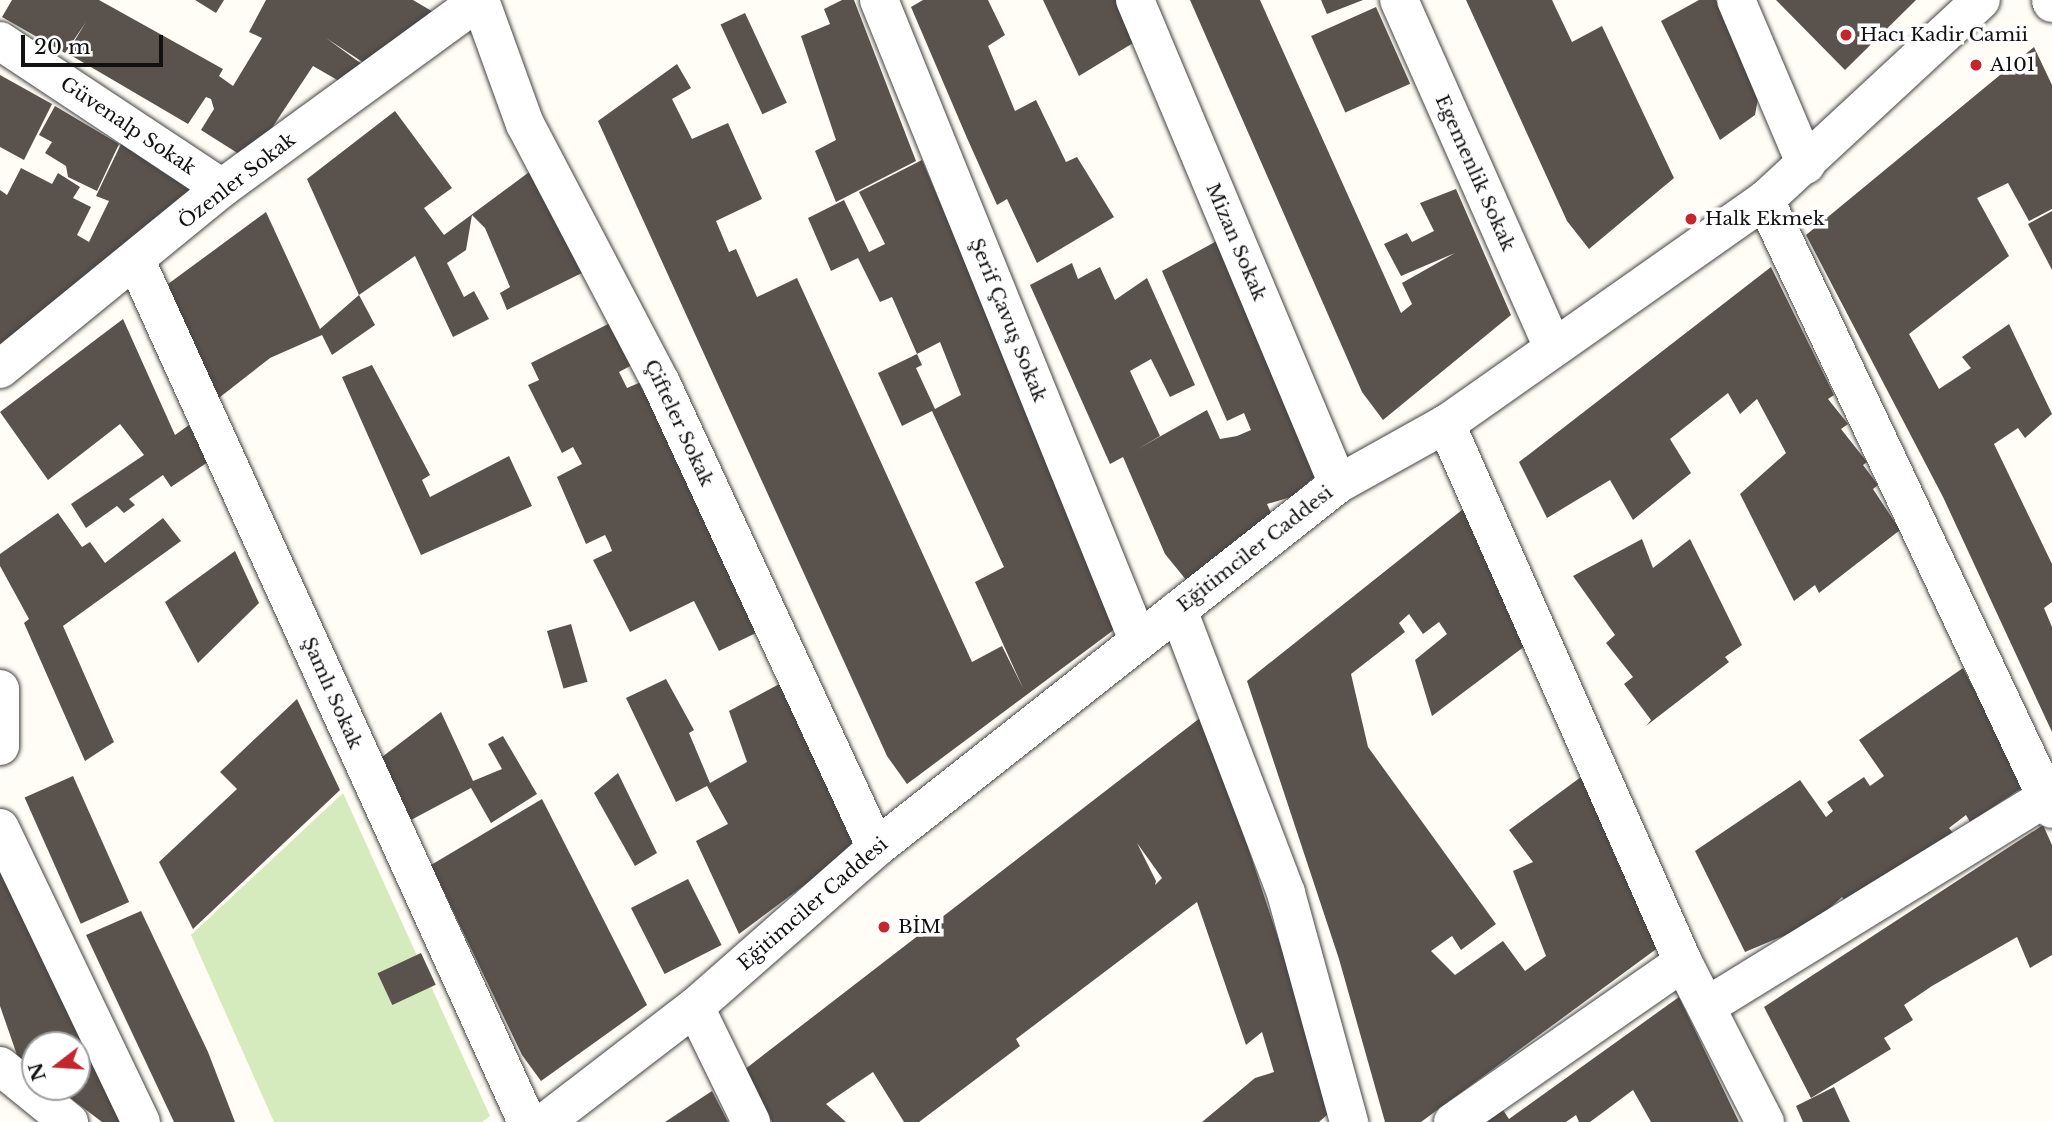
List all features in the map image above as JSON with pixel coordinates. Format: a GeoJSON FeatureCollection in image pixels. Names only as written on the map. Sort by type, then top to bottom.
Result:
{"type":"FeatureCollection","features":[{"type":"Feature","properties":{"kind":"street","name":"Özenler Sokak"},"geometry":{"type":"LineString","coordinates":[[0,369],[136,263],[222,188],[480,0]]}},
{"type":"Feature","properties":{"kind":"street","name":"Çifteler Sokak"},"geometry":{"type":"LineString","coordinates":[[480,0],[526,124],[661,383],[876,848]]}},
{"type":"Feature","properties":{"kind":"street","name":"Şerif Çavuş Sokak"},"geometry":{"type":"LineString","coordinates":[[879,0],[1138,640]]}},
{"type":"Feature","properties":{"kind":"street","name":"Mizan Sokak"},"geometry":{"type":"LineString","coordinates":[[1135,0],[1338,484]]}},
{"type":"Feature","properties":{"kind":"street","name":"Egemenlik Sokak"},"geometry":{"type":"LineString","coordinates":[[1399,0],[1552,346]]}},
{"type":"Feature","properties":{"kind":"street"},"geometry":{"type":"LineString","coordinates":[[1737,0],[1806,165]]}},
{"type":"Feature","properties":{"kind":"street","name":"Eğitimciler Caddesi"},"geometry":{"type":"LineString","coordinates":[[545,1122],[695,1007],[876,848],[1338,484],[1447,424],[1552,346],[1765,200],[1806,165],[1981,0]]}},
{"type":"Feature","properties":{"kind":"street","name":"Güvenalp Sokak"},"geometry":{"type":"LineString","coordinates":[[0,41],[222,188]]}},
{"type":"Feature","properties":{"kind":"street"},"geometry":{"type":"LineString","coordinates":[[1707,1006],[2049,803],[1765,200]]}},
{"type":"Feature","properties":{"kind":"street","name":"Şamlı Sokak"},"geometry":{"type":"LineString","coordinates":[[136,263],[527,1122]]}},
{"type":"Feature","properties":{"kind":"street"},"geometry":{"type":"LineString","coordinates":[[1447,424],[1683,962],[1765,1122]]}},
{"type":"Feature","properties":{"kind":"street"},"geometry":{"type":"LineString","coordinates":[[1178,610],[1286,893],[1349,1122]]}},
{"type":"Feature","properties":{"kind":"street"},"geometry":{"type":"LineString","coordinates":[[0,689],[0,746]]}},
{"type":"Feature","properties":{"kind":"street"},"geometry":{"type":"LineString","coordinates":[[0,828],[141,1122]]}},
{"type":"Feature","properties":{"kind":"street"},"geometry":{"type":"LineString","coordinates":[[1453,1122],[1683,962]]}},
{"type":"Feature","properties":{"kind":"street"},"geometry":{"type":"LineString","coordinates":[[695,1007],[751,1122]]}},
{"type":"Feature","properties":{"kind":"street"},"geometry":{"type":"LineString","coordinates":[[0,1066],[69,1122]]}},
{"type":"Feature","properties":{"kind":"green space"},"geometry":{"type":"Polygon","coordinates":[[[343,793],[490,1116],[482,1122],[274,1122],[191,935],[343,793]]]}},
{"type":"Feature","properties":{"kind":"building"},"geometry":{"type":"Polygon","coordinates":[[[12,0],[99,0],[223,69],[219,76],[233,86],[262,38],[249,32],[266,0],[413,0],[435,13],[370,67],[326,38],[370,70],[346,85],[313,66],[250,161],[201,130],[214,109],[211,99],[206,97],[188,124],[67,53],[86,22],[65,53],[2,17],[12,0]]]}},
{"type":"Feature","properties":{"kind":"building"},"geometry":{"type":"Polygon","coordinates":[[[195,0],[224,0],[216,13],[195,0]]]}},
{"type":"Feature","properties":{"kind":"building"},"geometry":{"type":"Polygon","coordinates":[[[842,0],[854,0],[916,161],[836,202],[815,151],[836,140],[801,36],[830,24],[824,9],[842,0]]]}},
{"type":"Feature","properties":{"kind":"building"},"geometry":{"type":"Polygon","coordinates":[[[923,0],[988,0],[1005,35],[988,46],[1015,111],[1036,100],[1066,162],[1077,157],[1114,217],[1037,263],[1007,199],[997,205],[967,138],[911,7],[923,0]]]}},
{"type":"Feature","properties":{"kind":"building"},"geometry":{"type":"Polygon","coordinates":[[[1043,0],[1121,0],[1138,40],[1079,76],[1043,0]]]}},
{"type":"Feature","properties":{"kind":"building"},"geometry":{"type":"Polygon","coordinates":[[[1190,0],[1260,0],[1401,313],[1412,304],[1402,283],[1455,253],[1401,276],[1384,244],[1407,233],[1412,242],[1434,231],[1420,203],[1456,189],[1511,315],[1383,420],[1362,392],[1190,0]]]}},
{"type":"Feature","properties":{"kind":"building"},"geometry":{"type":"Polygon","coordinates":[[[1321,0],[1363,0],[1327,14],[1321,0]]]}},
{"type":"Feature","properties":{"kind":"building"},"geometry":{"type":"Polygon","coordinates":[[[1466,0],[1552,0],[1572,42],[1602,26],[1674,178],[1589,249],[1567,221],[1466,0]]]}},
{"type":"Feature","properties":{"kind":"building"},"geometry":{"type":"Polygon","coordinates":[[[1699,0],[1716,0],[1759,93],[1755,115],[1720,140],[1661,21],[1699,0]]]}},
{"type":"Feature","properties":{"kind":"building","name":"Hacı Kadir Camii"},"geometry":{"type":"Polygon","coordinates":[[[1776,0],[1916,0],[1845,70],[1776,0]]]}},
{"type":"Feature","properties":{"kind":"building"},"geometry":{"type":"Polygon","coordinates":[[[1376,7],[1410,84],[1345,113],[1311,36],[1376,7]]]}},
{"type":"Feature","properties":{"kind":"building"},"geometry":{"type":"Polygon","coordinates":[[[745,13],[787,103],[762,114],[721,24],[745,13]]]}},
{"type":"Feature","properties":{"kind":"building"},"geometry":{"type":"Polygon","coordinates":[[[2034,47],[2052,85],[2052,209],[2029,221],[2008,183],[1977,198],[2009,256],[1909,334],[1939,389],[1971,368],[1962,357],[2009,324],[2052,414],[2025,438],[2018,428],[1994,444],[2052,564],[2052,602],[2044,608],[2052,627],[2052,732],[1943,497],[1806,235],[2034,47]]]}},
{"type":"Feature","properties":{"kind":"building"},"geometry":{"type":"Polygon","coordinates":[[[677,64],[691,88],[672,99],[692,139],[728,123],[762,199],[716,221],[729,252],[736,249],[757,297],[797,278],[972,662],[1002,646],[1023,688],[975,582],[1004,567],[932,411],[902,426],[878,373],[917,354],[892,297],[880,302],[858,258],[831,271],[808,218],[844,200],[869,252],[885,244],[859,192],[922,160],[1119,626],[907,784],[887,756],[598,121],[677,64]],[[940,342],[917,354],[922,365],[916,368],[935,409],[961,395],[940,342]]]}},
{"type":"Feature","properties":{"kind":"building"},"geometry":{"type":"Polygon","coordinates":[[[0,75],[52,104],[24,160],[0,147],[0,75]]]}},
{"type":"Feature","properties":{"kind":"building"},"geometry":{"type":"Polygon","coordinates":[[[55,106],[119,144],[97,191],[68,177],[66,166],[45,153],[52,142],[39,135],[55,106]]]}},
{"type":"Feature","properties":{"kind":"building"},"geometry":{"type":"Polygon","coordinates":[[[395,111],[452,188],[424,208],[444,235],[544,161],[594,267],[507,310],[500,293],[510,287],[485,228],[472,215],[466,250],[447,263],[464,297],[474,291],[489,319],[453,337],[415,256],[359,295],[307,179],[395,111]]]}},
{"type":"Feature","properties":{"kind":"building"},"geometry":{"type":"Polygon","coordinates":[[[121,144],[194,184],[181,208],[0,349],[0,190],[7,195],[21,168],[52,184],[58,173],[80,187],[73,198],[91,207],[77,235],[89,242],[109,201],[96,196],[121,144]]]}},
{"type":"Feature","properties":{"kind":"building"},"geometry":{"type":"Polygon","coordinates":[[[2052,211],[2052,270],[2028,224],[2052,211]]]}},
{"type":"Feature","properties":{"kind":"building"},"geometry":{"type":"Polygon","coordinates":[[[266,212],[320,329],[359,295],[375,325],[332,355],[322,335],[270,358],[215,401],[168,284],[266,212]]]}},
{"type":"Feature","properties":{"kind":"building"},"geometry":{"type":"Polygon","coordinates":[[[1224,237],[1325,468],[1291,497],[1267,504],[1271,513],[1187,581],[1165,554],[1123,457],[1110,464],[1030,285],[1072,263],[1078,279],[1100,267],[1115,300],[1147,278],[1195,385],[1170,397],[1151,359],[1130,371],[1160,436],[1136,450],[1207,410],[1220,439],[1237,436],[1251,430],[1244,413],[1227,421],[1162,271],[1224,237]]]}},
{"type":"Feature","properties":{"kind":"building"},"geometry":{"type":"Polygon","coordinates":[[[1771,267],[1834,395],[1828,399],[1848,424],[1841,429],[1867,462],[1863,465],[1878,485],[1873,489],[1900,530],[1819,593],[1815,585],[1794,601],[1740,494],[1786,453],[1757,399],[1740,414],[1728,393],[1670,439],[1691,473],[1633,520],[1610,480],[1547,518],[1519,462],[1771,267]]]}},
{"type":"Feature","properties":{"kind":"building"},"geometry":{"type":"Polygon","coordinates":[[[123,319],[175,435],[189,425],[208,462],[171,487],[163,475],[129,499],[135,505],[124,513],[117,506],[86,528],[71,504],[144,455],[120,424],[48,480],[0,412],[123,319]]]}},
{"type":"Feature","properties":{"kind":"building"},"geometry":{"type":"Polygon","coordinates":[[[618,319],[632,365],[619,372],[627,388],[641,382],[764,629],[719,651],[694,601],[630,632],[593,560],[612,551],[609,543],[605,535],[586,544],[557,477],[582,464],[573,447],[562,453],[528,385],[539,380],[531,363],[618,319]]]}},
{"type":"Feature","properties":{"kind":"building"},"geometry":{"type":"Polygon","coordinates":[[[372,365],[430,475],[422,480],[430,497],[509,456],[532,506],[421,555],[342,377],[372,365]]]}},
{"type":"Feature","properties":{"kind":"building"},"geometry":{"type":"Polygon","coordinates":[[[1467,506],[1529,643],[1432,716],[1415,660],[1447,634],[1439,622],[1423,634],[1409,614],[1399,623],[1405,632],[1351,674],[1368,747],[1496,924],[1461,950],[1452,936],[1431,951],[1455,975],[1503,941],[1525,971],[1546,956],[1513,871],[1533,862],[1509,830],[1585,774],[1659,947],[1421,1122],[1385,1122],[1339,959],[1247,681],[1467,506]]]}},
{"type":"Feature","properties":{"kind":"building"},"geometry":{"type":"Polygon","coordinates":[[[58,513],[82,547],[90,542],[105,563],[163,518],[181,541],[63,626],[114,742],[85,761],[24,623],[29,619],[0,566],[0,554],[58,513]]]}},
{"type":"Feature","properties":{"kind":"building"},"geometry":{"type":"Polygon","coordinates":[[[1642,539],[1653,568],[1690,539],[1742,645],[1725,657],[1729,662],[1646,726],[1651,720],[1624,684],[1633,677],[1606,643],[1615,635],[1573,576],[1642,539]]]}},
{"type":"Feature","properties":{"kind":"building"},"geometry":{"type":"Polygon","coordinates":[[[235,551],[259,603],[198,663],[165,602],[235,551]]]}},
{"type":"Feature","properties":{"kind":"building"},"geometry":{"type":"Polygon","coordinates":[[[571,624],[588,682],[564,689],[547,631],[571,624]]]}},
{"type":"Feature","properties":{"kind":"building"},"geometry":{"type":"Polygon","coordinates":[[[1963,668],[2025,786],[1970,822],[1966,815],[1949,828],[1953,833],[1846,902],[1842,897],[1812,924],[1745,952],[1695,851],[1800,780],[1826,817],[1833,811],[1827,802],[1864,777],[1870,786],[1884,776],[1859,740],[1963,668]]]}},
{"type":"Feature","properties":{"kind":"building"},"geometry":{"type":"Polygon","coordinates":[[[666,679],[694,730],[689,733],[710,783],[747,762],[729,711],[785,681],[857,846],[739,934],[696,841],[728,824],[707,786],[676,802],[626,698],[666,679]]]}},
{"type":"Feature","properties":{"kind":"building"},"geometry":{"type":"Polygon","coordinates":[[[297,699],[340,790],[193,929],[159,862],[237,789],[220,772],[297,699]]]}},
{"type":"Feature","properties":{"kind":"building"},"geometry":{"type":"Polygon","coordinates":[[[441,712],[473,781],[502,769],[488,744],[503,736],[537,794],[491,823],[471,788],[411,820],[382,757],[441,712]]]}},
{"type":"Feature","properties":{"kind":"building"},"geometry":{"type":"Polygon","coordinates":[[[1200,718],[1209,730],[1299,1001],[1328,1114],[1319,1122],[1202,1122],[1255,1078],[1274,1072],[1262,1032],[1246,1045],[1197,902],[1016,1039],[1020,1046],[919,1122],[904,1122],[873,1072],[826,1104],[846,1122],[772,1122],[744,1070],[1200,718]],[[1137,843],[1156,881],[1155,885],[1162,878],[1137,843]]]}},
{"type":"Feature","properties":{"kind":"building"},"geometry":{"type":"Polygon","coordinates":[[[618,773],[657,853],[635,866],[594,793],[618,773]]]}},
{"type":"Feature","properties":{"kind":"building"},"geometry":{"type":"Polygon","coordinates":[[[73,776],[129,902],[81,924],[25,798],[73,776]]]}},
{"type":"Feature","properties":{"kind":"building"},"geometry":{"type":"Polygon","coordinates":[[[542,799],[647,1005],[541,1081],[522,1055],[431,865],[542,799]]]}},
{"type":"Feature","properties":{"kind":"building"},"geometry":{"type":"Polygon","coordinates":[[[2043,825],[2052,845],[2052,955],[2030,968],[2017,937],[1932,986],[1904,1005],[1913,1020],[1884,1038],[1891,1049],[1811,1098],[1764,1007],[2043,825]]]}},
{"type":"Feature","properties":{"kind":"building"},"geometry":{"type":"Polygon","coordinates":[[[0,849],[86,1031],[21,1031],[21,1058],[17,1055],[0,1006],[0,849]]]}},
{"type":"Feature","properties":{"kind":"building"},"geometry":{"type":"Polygon","coordinates":[[[688,879],[722,945],[665,974],[631,908],[688,879]]]}},
{"type":"Feature","properties":{"kind":"building"},"geometry":{"type":"Polygon","coordinates":[[[141,911],[208,1052],[235,1122],[174,1122],[86,935],[141,911]]]}},
{"type":"Feature","properties":{"kind":"building"},"geometry":{"type":"Polygon","coordinates":[[[421,953],[436,985],[392,1005],[377,973],[421,953]]]}},
{"type":"Feature","properties":{"kind":"building"},"geometry":{"type":"Polygon","coordinates":[[[1679,997],[1739,1122],[1651,1122],[1633,1090],[1590,1122],[1579,1122],[1576,1115],[1566,1122],[1479,1122],[1501,1107],[1509,1119],[1679,997]]]}},
{"type":"Feature","properties":{"kind":"building"},"geometry":{"type":"Polygon","coordinates":[[[91,1042],[129,1122],[102,1122],[74,1101],[91,1101],[91,1042]]]}},
{"type":"Feature","properties":{"kind":"building"},"geometry":{"type":"Polygon","coordinates":[[[1834,1087],[1850,1122],[1803,1122],[1796,1106],[1834,1087]]]}},
{"type":"Feature","properties":{"kind":"building"},"geometry":{"type":"Polygon","coordinates":[[[712,1091],[728,1122],[665,1122],[712,1091]]]}},
{"type":"Feature","properties":{"kind":"place","name":"Hacı Kadir Camii"},"geometry":{"type":"Point","coordinates":[1846,35]}},
{"type":"Feature","properties":{"kind":"place","name":"A101"},"geometry":{"type":"Point","coordinates":[1976,65]}},
{"type":"Feature","properties":{"kind":"place","name":"Halk Ekmek"},"geometry":{"type":"Point","coordinates":[1691,219]}},
{"type":"Feature","properties":{"kind":"place","name":"BİM"},"geometry":{"type":"Point","coordinates":[884,927]}}]}
